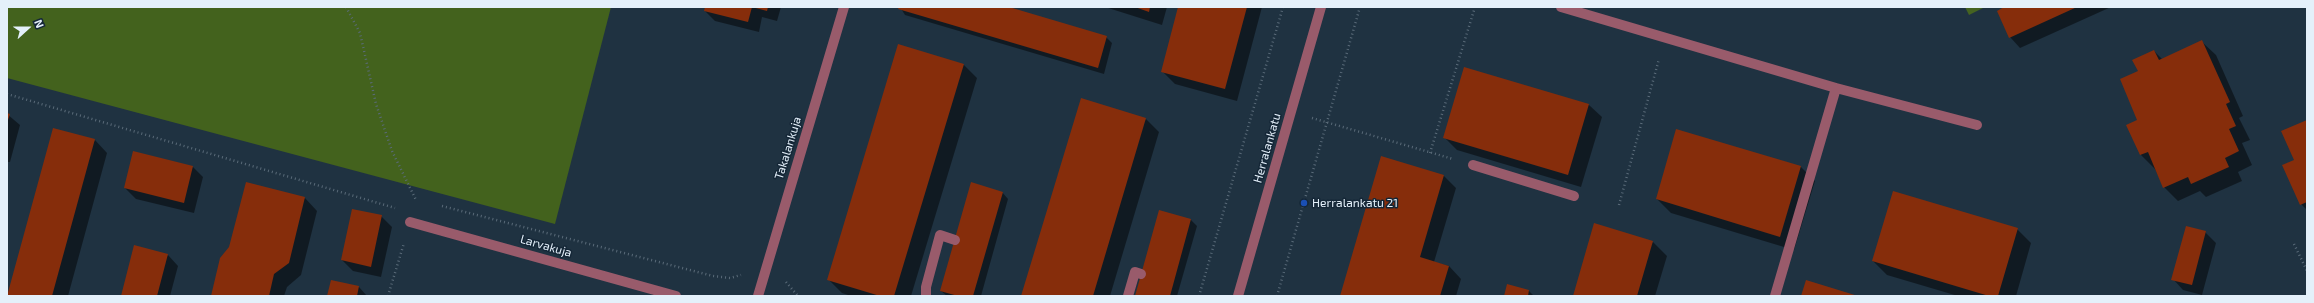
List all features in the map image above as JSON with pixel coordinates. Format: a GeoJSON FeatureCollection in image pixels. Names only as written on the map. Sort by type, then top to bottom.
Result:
{"type":"FeatureCollection","features":[{"type":"Feature","properties":{"kind":"street","name":"Takalankuja"},"geometry":{"type":"LineString","coordinates":[[758,296],[844,7]]}},
{"type":"Feature","properties":{"kind":"street","name":"Herralankatu"},"geometry":{"type":"LineString","coordinates":[[1238,296],[1321,7]]}},
{"type":"Feature","properties":{"kind":"street"},"geometry":{"type":"LineString","coordinates":[[1561,7],[1836,88],[1977,125]]}},
{"type":"Feature","properties":{"kind":"street"},"geometry":{"type":"LineString","coordinates":[[1775,296],[1836,88]]}},
{"type":"Feature","properties":{"kind":"street"},"geometry":{"type":"LineString","coordinates":[[1473,165],[1574,196]]}},
{"type":"Feature","properties":{"kind":"street","name":"Larvakuja"},"geometry":{"type":"LineString","coordinates":[[410,222],[676,296]]}},
{"type":"Feature","properties":{"kind":"street"},"geometry":{"type":"LineString","coordinates":[[926,296],[926,287],[940,235],[955,240]]}},
{"type":"Feature","properties":{"kind":"street"},"geometry":{"type":"LineString","coordinates":[[1128,296],[1135,272],[1141,274]]}},
{"type":"Feature","properties":{"kind":"path"},"geometry":{"type":"LineString","coordinates":[[346,7],[360,33],[376,104],[392,151],[416,200]]}},
{"type":"Feature","properties":{"kind":"path"},"geometry":{"type":"LineString","coordinates":[[1199,296],[1283,7]]}},
{"type":"Feature","properties":{"kind":"path"},"geometry":{"type":"LineString","coordinates":[[1277,296],[1360,7]]}},
{"type":"Feature","properties":{"kind":"path"},"geometry":{"type":"LineString","coordinates":[[1430,153],[1475,7]]}},
{"type":"Feature","properties":{"kind":"path"},"geometry":{"type":"LineString","coordinates":[[1619,205],[1665,38]]}},
{"type":"Feature","properties":{"kind":"path"},"geometry":{"type":"LineString","coordinates":[[7,94],[396,208],[410,222]]}},
{"type":"Feature","properties":{"kind":"path"},"geometry":{"type":"LineString","coordinates":[[1290,112],[1473,165]]}},
{"type":"Feature","properties":{"kind":"path"},"geometry":{"type":"LineString","coordinates":[[437,205],[713,276],[730,278],[751,269],[785,280],[798,296]]}},
{"type":"Feature","properties":{"kind":"path"},"geometry":{"type":"LineString","coordinates":[[2294,244],[2307,271]]}},
{"type":"Feature","properties":{"kind":"green space"},"geometry":{"type":"Polygon","coordinates":[[[7,7],[611,7],[555,224],[7,78],[7,7]]]}},
{"type":"Feature","properties":{"kind":"green space"},"geometry":{"type":"Polygon","coordinates":[[[1965,7],[1985,7],[1969,15],[1965,7]]]}},
{"type":"Feature","properties":{"kind":"building"},"geometry":{"type":"Polygon","coordinates":[[[705,7],[752,7],[748,22],[704,11],[705,7]]]}},
{"type":"Feature","properties":{"kind":"building"},"geometry":{"type":"Polygon","coordinates":[[[752,7],[768,7],[767,11],[752,7]]]}},
{"type":"Feature","properties":{"kind":"building"},"geometry":{"type":"Polygon","coordinates":[[[899,7],[1009,7],[1107,36],[1098,68],[898,9],[899,7]]]}},
{"type":"Feature","properties":{"kind":"building"},"geometry":{"type":"Polygon","coordinates":[[[1135,7],[1150,7],[1149,12],[1135,7]]]}},
{"type":"Feature","properties":{"kind":"building"},"geometry":{"type":"Polygon","coordinates":[[[1178,7],[1247,7],[1225,89],[1161,72],[1178,7]]]}},
{"type":"Feature","properties":{"kind":"building"},"geometry":{"type":"Polygon","coordinates":[[[2004,7],[2077,7],[2009,38],[1997,11],[2004,7]]]}},
{"type":"Feature","properties":{"kind":"building"},"geometry":{"type":"Polygon","coordinates":[[[2202,40],[2230,102],[2226,104],[2236,126],[2229,129],[2239,151],[2225,158],[2229,167],[2191,184],[2188,177],[2163,188],[2148,152],[2140,155],[2126,125],[2137,120],[2120,79],[2138,71],[2132,60],[2154,50],[2159,60],[2202,40]]]}},
{"type":"Feature","properties":{"kind":"building"},"geometry":{"type":"Polygon","coordinates":[[[898,44],[964,64],[894,296],[880,296],[827,280],[898,44]]]}},
{"type":"Feature","properties":{"kind":"building"},"geometry":{"type":"Polygon","coordinates":[[[1464,67],[1589,104],[1568,175],[1443,138],[1464,67]]]}},
{"type":"Feature","properties":{"kind":"building"},"geometry":{"type":"Polygon","coordinates":[[[1081,98],[1146,118],[1093,296],[1021,296],[1081,98]]]}},
{"type":"Feature","properties":{"kind":"building"},"geometry":{"type":"Polygon","coordinates":[[[7,113],[10,114],[7,123],[7,113]]]}},
{"type":"Feature","properties":{"kind":"building"},"geometry":{"type":"Polygon","coordinates":[[[2307,120],[2307,202],[2300,205],[2282,165],[2294,160],[2281,131],[2307,120]]]}},
{"type":"Feature","properties":{"kind":"building"},"geometry":{"type":"Polygon","coordinates":[[[53,128],[95,139],[52,296],[7,296],[53,128]]]}},
{"type":"Feature","properties":{"kind":"building"},"geometry":{"type":"Polygon","coordinates":[[[1676,129],[1801,166],[1780,237],[1656,199],[1676,129]]]}},
{"type":"Feature","properties":{"kind":"building"},"geometry":{"type":"Polygon","coordinates":[[[133,151],[193,166],[184,203],[124,188],[133,151]]]}},
{"type":"Feature","properties":{"kind":"building"},"geometry":{"type":"Polygon","coordinates":[[[1381,156],[1444,175],[1420,257],[1449,266],[1440,296],[1340,296],[1381,156]]]}},
{"type":"Feature","properties":{"kind":"building"},"geometry":{"type":"Polygon","coordinates":[[[246,182],[305,197],[289,263],[274,274],[269,296],[211,296],[220,258],[229,247],[246,182]]]}},
{"type":"Feature","properties":{"kind":"building"},"geometry":{"type":"Polygon","coordinates":[[[971,182],[1003,192],[973,296],[958,296],[940,291],[971,182]]]}},
{"type":"Feature","properties":{"kind":"building"},"geometry":{"type":"Polygon","coordinates":[[[1893,191],[2018,228],[1998,296],[1989,296],[1872,261],[1893,191]]]}},
{"type":"Feature","properties":{"kind":"building"},"geometry":{"type":"Polygon","coordinates":[[[352,209],[382,215],[371,267],[341,260],[352,209]]]}},
{"type":"Feature","properties":{"kind":"building"},"geometry":{"type":"Polygon","coordinates":[[[1159,210],[1191,219],[1170,296],[1135,296],[1159,210]]]}},
{"type":"Feature","properties":{"kind":"building"},"geometry":{"type":"Polygon","coordinates":[[[1594,223],[1653,241],[1637,296],[1573,296],[1594,223]]]}},
{"type":"Feature","properties":{"kind":"building"},"geometry":{"type":"Polygon","coordinates":[[[2186,226],[2206,231],[2192,285],[2171,280],[2186,226]]]}},
{"type":"Feature","properties":{"kind":"building"},"geometry":{"type":"Polygon","coordinates":[[[134,245],[168,254],[157,296],[121,296],[134,245]]]}},
{"type":"Feature","properties":{"kind":"building"},"geometry":{"type":"Polygon","coordinates":[[[331,280],[359,286],[357,296],[327,296],[331,280]]]}},
{"type":"Feature","properties":{"kind":"building"},"geometry":{"type":"Polygon","coordinates":[[[1806,280],[1858,296],[1801,296],[1806,280]]]}},
{"type":"Feature","properties":{"kind":"building"},"geometry":{"type":"Polygon","coordinates":[[[1507,284],[1529,290],[1528,296],[1504,296],[1507,284]]]}},
{"type":"Feature","properties":{"kind":"place","name":"Herralankatu 21"},"geometry":{"type":"Point","coordinates":[1304,203]}}]}
